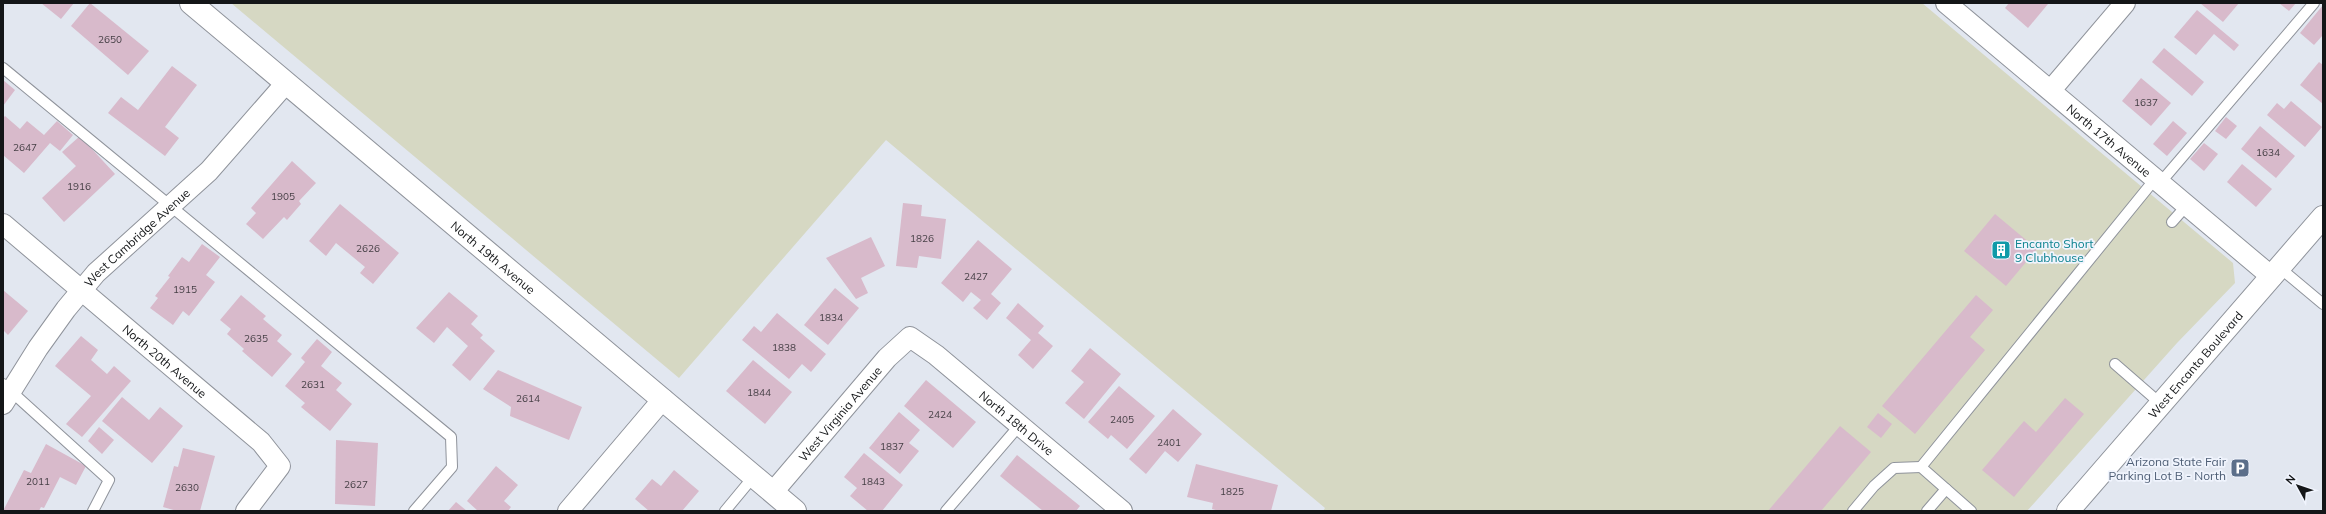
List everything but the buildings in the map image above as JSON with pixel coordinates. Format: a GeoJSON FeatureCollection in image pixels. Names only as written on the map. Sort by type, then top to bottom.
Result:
{"type":"FeatureCollection","features":[{"type":"Feature","properties":{"kind":"main road","name":"North 19th Avenue"},"geometry":{"type":"LineString","coordinates":[[191,3],[796,511]]}},
{"type":"Feature","properties":{"kind":"main road","name":"West Encanto Boulevard"},"geometry":{"type":"LineString","coordinates":[[2068,511],[2323,217]]}},
{"type":"Feature","properties":{"kind":"street","name":"North 17th Avenue"},"geometry":{"type":"LineString","coordinates":[[1946,3],[2186,205],[2276,272]]}},
{"type":"Feature","properties":{"kind":"street"},"geometry":{"type":"LineString","coordinates":[[2051,90],[2125,3]]}},
{"type":"Feature","properties":{"kind":"street","name":"West Cambridge Avenue"},"geometry":{"type":"LineString","coordinates":[[6,393],[81,291],[126,244],[171,207],[209,171],[286,83]]}},
{"type":"Feature","properties":{"kind":"street","name":"North 20th Avenue"},"geometry":{"type":"LineString","coordinates":[[3,224],[261,442],[280,466],[246,511]]}},
{"type":"Feature","properties":{"kind":"street","name":"North 18th Drive"},"geometry":{"type":"LineString","coordinates":[[910,337],[936,355],[1122,511]]}},
{"type":"Feature","properties":{"kind":"street","name":"West Virginia Avenue"},"geometry":{"type":"LineString","coordinates":[[773,492],[887,358],[910,337]]}},
{"type":"Feature","properties":{"kind":"street"},"geometry":{"type":"LineString","coordinates":[[568,511],[663,399]]}},
{"type":"Feature","properties":{"kind":"lane"},"geometry":{"type":"LineString","coordinates":[[1853,511],[1874,486],[1894,468],[1921,466],[2158,181],[2314,3]]}},
{"type":"Feature","properties":{"kind":"lane"},"geometry":{"type":"LineString","coordinates":[[3,68],[451,437],[452,467],[414,511]]}},
{"type":"Feature","properties":{"kind":"lane"},"geometry":{"type":"LineString","coordinates":[[2172,222],[2186,205]]}},
{"type":"Feature","properties":{"kind":"lane"},"geometry":{"type":"LineString","coordinates":[[2276,272],[2323,304]]}},
{"type":"Feature","properties":{"kind":"lane"},"geometry":{"type":"LineString","coordinates":[[2115,364],[2161,404]]}},
{"type":"Feature","properties":{"kind":"lane"},"geometry":{"type":"LineString","coordinates":[[6,393],[109,480],[93,511]]}},
{"type":"Feature","properties":{"kind":"lane"},"geometry":{"type":"LineString","coordinates":[[946,511],[1019,426]]}},
{"type":"Feature","properties":{"kind":"lane"},"geometry":{"type":"LineString","coordinates":[[1921,466],[1971,511]]}},
{"type":"Feature","properties":{"kind":"lane"},"geometry":{"type":"LineString","coordinates":[[725,511],[754,476]]}},
{"type":"Feature","properties":{"kind":"lane"},"geometry":{"type":"LineString","coordinates":[[1927,511],[1946,489]]}},
{"type":"Feature","properties":{"kind":"green space"},"geometry":{"type":"Polygon","coordinates":[[[231,3],[1922,3],[2233,263],[2235,283],[2177,343],[2027,511],[1323,511],[1325,508],[886,140],[679,378],[231,3]]]}},
{"type":"Feature","properties":{"kind":"place","name":"Encanto Short 9 Clubhouse"},"geometry":{"type":"Point","coordinates":[2001,250]}},
{"type":"Feature","properties":{"kind":"place","name":"Arizona State Fair Parking Lot B - North"},"geometry":{"type":"Point","coordinates":[2240,468]}}]}
